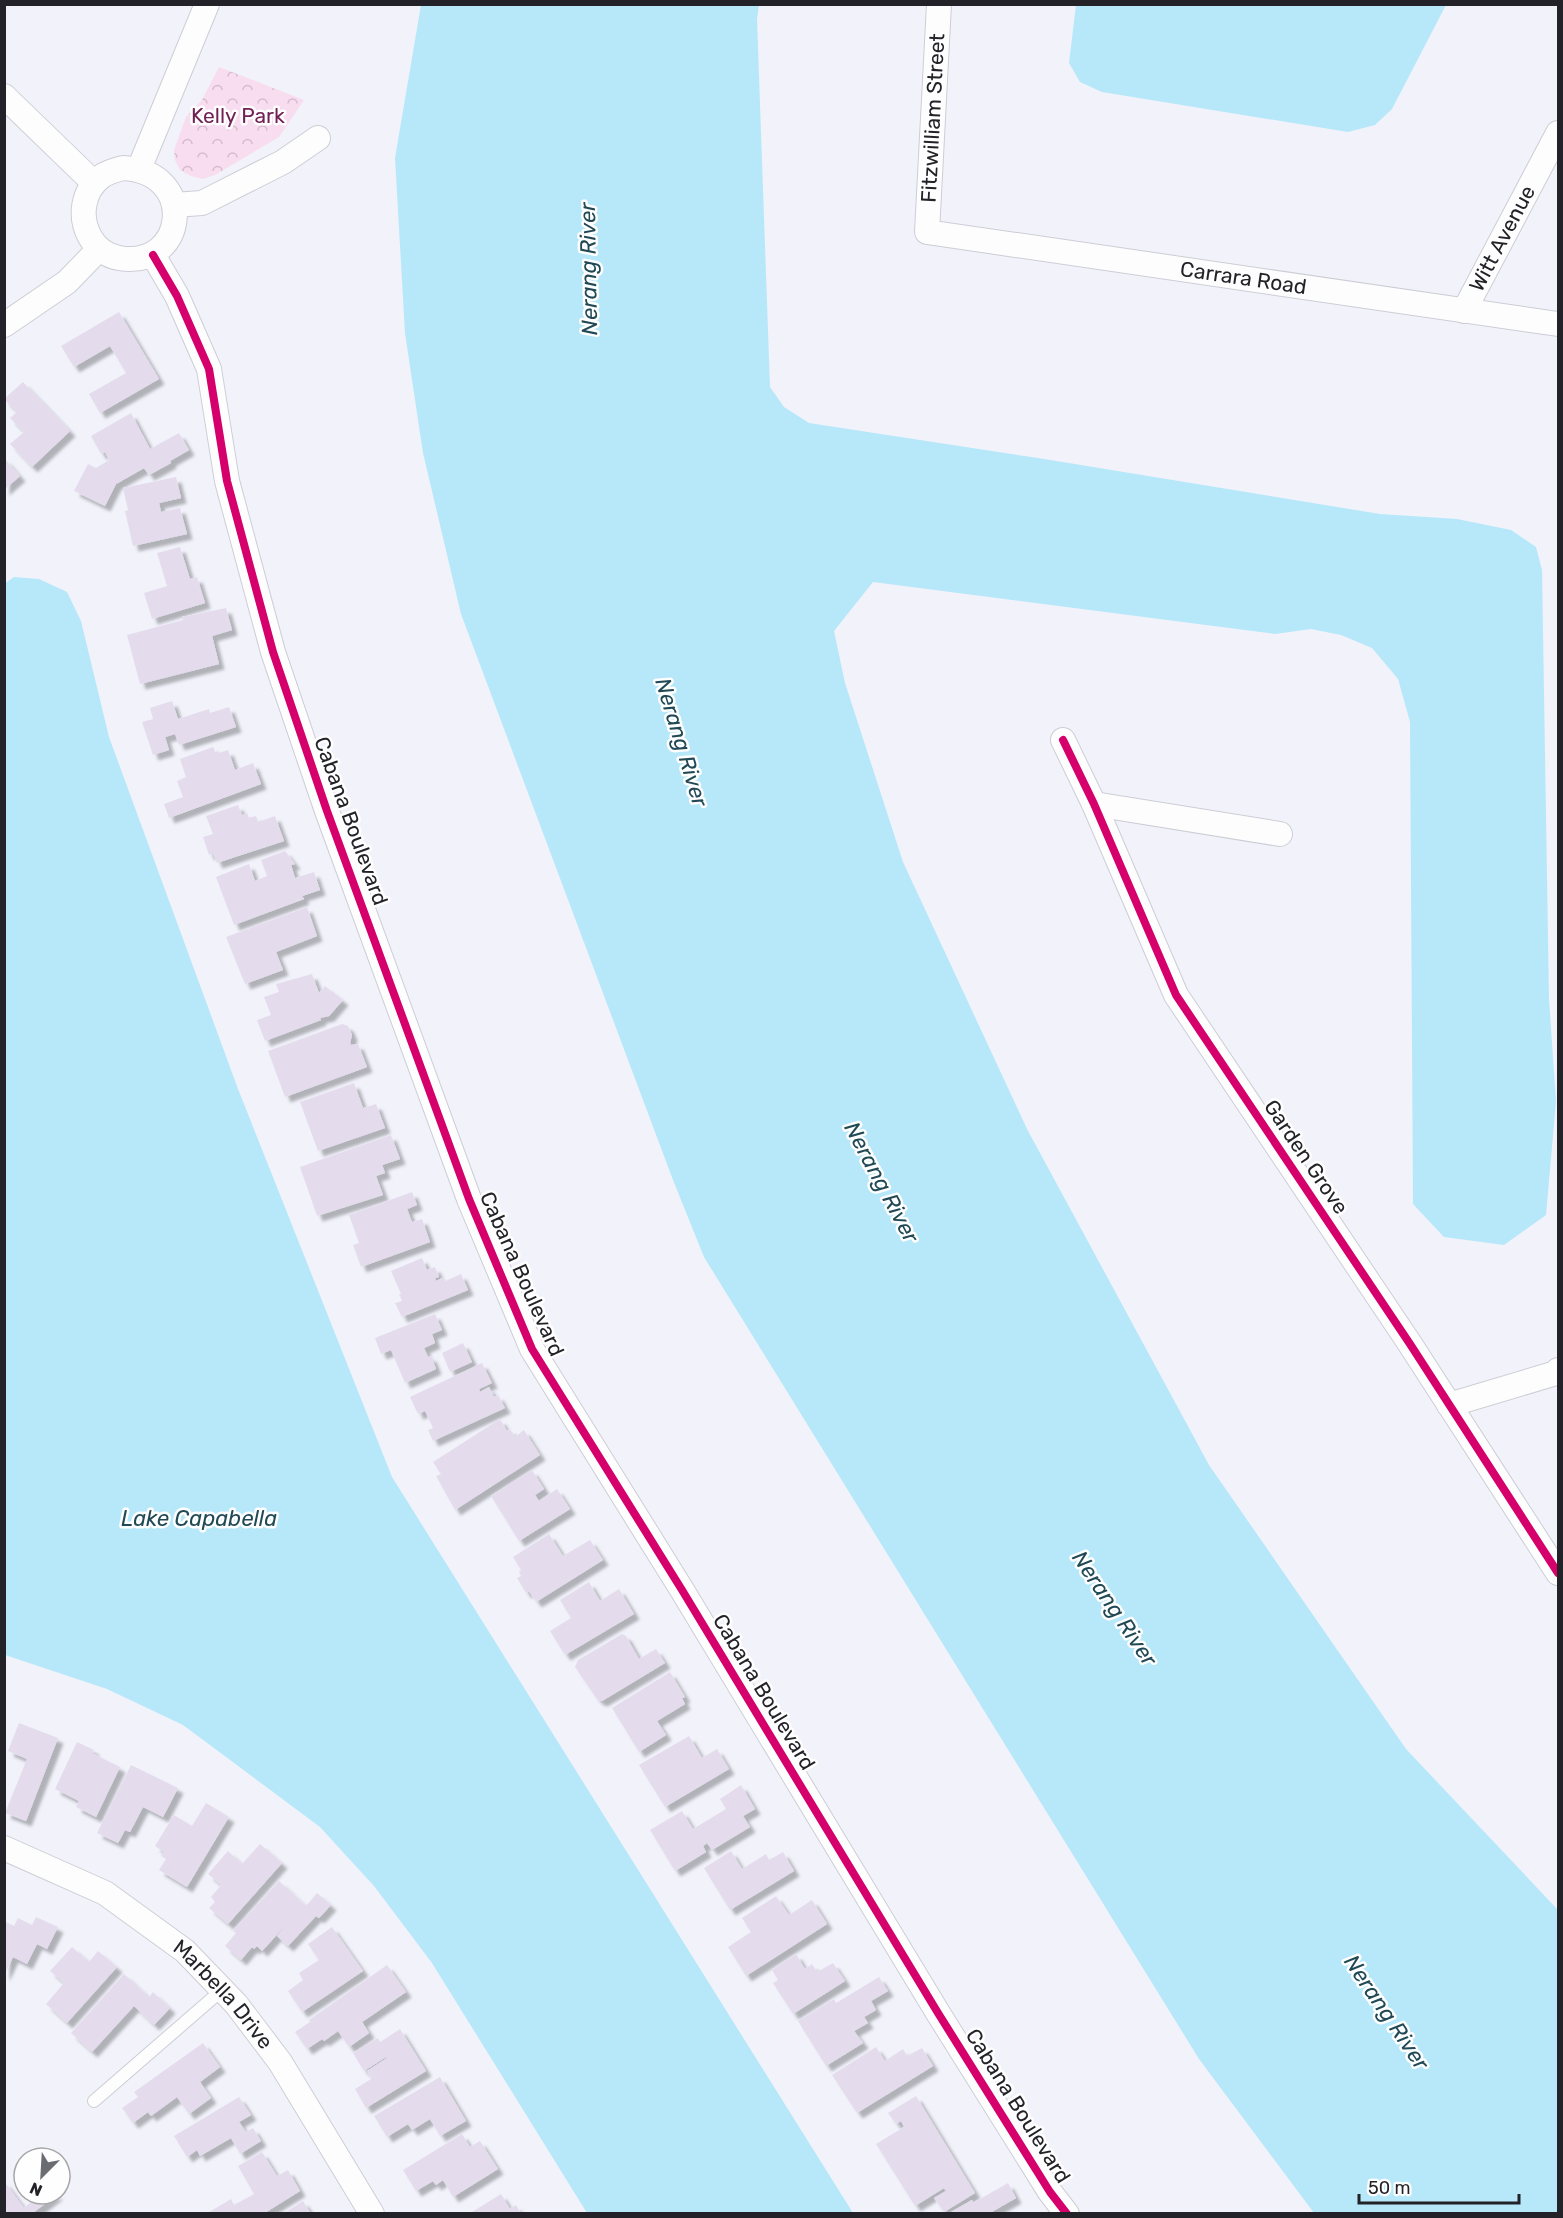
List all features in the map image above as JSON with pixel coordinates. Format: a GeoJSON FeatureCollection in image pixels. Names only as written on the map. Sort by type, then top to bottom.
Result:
{"type":"FeatureCollection","features":[{"type":"Feature","properties":{"kind":"street"},"geometry":{"type":"LineString","coordinates":[[139,169],[207,4]]}},
{"type":"Feature","properties":{"kind":"street","name":"Fitzwilliam Street"},"geometry":{"type":"LineString","coordinates":[[927,232],[939,4]]}},
{"type":"Feature","properties":{"kind":"street"},"geometry":{"type":"LineString","coordinates":[[4,96],[94,183]]}},
{"type":"Feature","properties":{"kind":"street","name":"Witt Avenue"},"geometry":{"type":"LineString","coordinates":[[1464,311],[1558,133]]}},
{"type":"Feature","properties":{"kind":"street"},"geometry":{"type":"LineString","coordinates":[[174,205],[202,203],[283,162],[318,138]]}},
{"type":"Feature","properties":{"kind":"street"},"geometry":{"type":"LineString","coordinates":[[123,168],[149,172],[162,181],[174,205],[174,221],[169,236],[161,248],[153,255],[129,260],[113,257],[99,249],[85,228],[83,212],[85,199],[94,183],[104,175],[123,168]]}},
{"type":"Feature","properties":{"kind":"street","name":"Carrara Road"},"geometry":{"type":"LineString","coordinates":[[927,232],[1558,324]]}},
{"type":"Feature","properties":{"kind":"street"},"geometry":{"type":"LineString","coordinates":[[4,326],[67,282],[99,249]]}},
{"type":"Feature","properties":{"kind":"street","name":"Cabana Boulevard"},"geometry":{"type":"LineString","coordinates":[[153,255],[177,296],[209,369],[230,492],[273,652],[320,789],[469,1199],[532,1349],[688,1600],[938,2013],[1066,2214]]}},
{"type":"Feature","properties":{"kind":"street","name":"Garden Grove"},"geometry":{"type":"LineString","coordinates":[[1063,740],[1094,804],[1176,995],[1558,1573]]}},
{"type":"Feature","properties":{"kind":"street"},"geometry":{"type":"LineString","coordinates":[[1094,804],[1280,834]]}},
{"type":"Feature","properties":{"kind":"street"},"geometry":{"type":"LineString","coordinates":[[1449,1405],[1558,1372]]}},
{"type":"Feature","properties":{"kind":"street","name":"Marbella Drive"},"geometry":{"type":"LineString","coordinates":[[4,1848],[105,1893],[185,1952],[236,2004],[280,2062],[372,2214]]}},
{"type":"Feature","properties":{"kind":"lane"},"geometry":{"type":"LineString","coordinates":[[94,2101],[222,1990]]}},
{"type":"Feature","properties":{"kind":"green space","name":"Kelly Park"},"geometry":{"type":"Polygon","coordinates":[[[219,67],[304,100],[279,137],[215,175],[203,179],[180,170],[175,160],[174,150],[186,117],[202,100],[219,67]]]}},
{"type":"Feature","properties":{"kind":"water"},"geometry":{"type":"Polygon","coordinates":[[[1076,4],[1446,5],[1392,109],[1375,125],[1348,132],[1102,92],[1080,82],[1069,63],[1076,4]]]}},
{"type":"Feature","properties":{"kind":"water","name":"Nerang River"},"geometry":{"type":"Polygon","coordinates":[[[421,5],[759,5],[757,19],[770,387],[784,407],[809,423],[1380,514],[1457,519],[1511,530],[1536,547],[1542,570],[1549,999],[1556,1101],[1546,1215],[1504,1245],[1444,1237],[1413,1204],[1410,722],[1398,679],[1372,648],[1341,635],[1311,629],[1275,634],[873,582],[834,631],[845,683],[903,862],[1027,1129],[1209,1465],[1406,1749],[1558,1910],[1558,2213],[1314,2213],[1199,2059],[704,1257],[461,614],[423,453],[405,333],[395,158],[421,5]]]}},
{"type":"Feature","properties":{"kind":"water","name":"Lake Capabella"},"geometry":{"type":"Polygon","coordinates":[[[14,577],[39,579],[67,592],[81,621],[109,737],[238,1089],[392,1477],[853,2213],[587,2213],[432,1963],[374,1886],[320,1827],[183,1725],[107,1689],[5,1655],[4,584],[14,577]]]}},
{"type":"Feature","properties":{"kind":"building"},"geometry":{"type":"Polygon","coordinates":[[[119,312],[159,379],[100,413],[89,394],[126,373],[110,346],[74,367],[61,346],[119,312]]]}},
{"type":"Feature","properties":{"kind":"building"},"geometry":{"type":"Polygon","coordinates":[[[23,382],[70,431],[32,467],[10,444],[24,432],[10,418],[17,412],[4,399],[23,382]]]}},
{"type":"Feature","properties":{"kind":"building"},"geometry":{"type":"Polygon","coordinates":[[[131,413],[150,449],[179,433],[189,450],[149,475],[144,468],[116,484],[105,506],[74,491],[88,464],[96,468],[109,460],[105,452],[101,454],[91,436],[131,413]]]}},
{"type":"Feature","properties":{"kind":"building"},"geometry":{"type":"Polygon","coordinates":[[[4,458],[20,476],[4,490],[4,458]]]}},
{"type":"Feature","properties":{"kind":"building"},"geometry":{"type":"Polygon","coordinates":[[[176,477],[181,498],[159,503],[161,512],[180,508],[187,534],[133,546],[125,511],[128,510],[123,488],[176,477]]]}},
{"type":"Feature","properties":{"kind":"building"},"geometry":{"type":"Polygon","coordinates":[[[180,547],[190,579],[197,577],[205,603],[152,619],[144,593],[167,586],[157,553],[180,547]]]}},
{"type":"Feature","properties":{"kind":"building"},"geometry":{"type":"Polygon","coordinates":[[[226,608],[232,630],[212,636],[219,664],[140,684],[127,635],[183,620],[182,617],[226,608]]]}},
{"type":"Feature","properties":{"kind":"building"},"geometry":{"type":"Polygon","coordinates":[[[172,701],[178,719],[209,709],[210,713],[229,707],[236,727],[179,745],[175,734],[165,737],[169,750],[153,755],[142,722],[153,719],[150,708],[172,701]]]}},
{"type":"Feature","properties":{"kind":"building"},"geometry":{"type":"Polygon","coordinates":[[[213,747],[216,754],[228,750],[235,770],[253,763],[261,784],[169,818],[164,804],[183,797],[177,781],[186,777],[180,759],[213,747]]]}},
{"type":"Feature","properties":{"kind":"building"},"geometry":{"type":"Polygon","coordinates":[[[238,805],[242,815],[247,813],[249,818],[256,816],[258,822],[275,816],[284,841],[217,863],[213,853],[209,855],[203,837],[213,834],[206,816],[238,805]]]}},
{"type":"Feature","properties":{"kind":"building"},"geometry":{"type":"Polygon","coordinates":[[[285,851],[295,864],[291,865],[295,878],[314,872],[320,890],[302,896],[304,899],[234,925],[216,877],[249,864],[255,881],[267,876],[261,860],[285,851]]]}},
{"type":"Feature","properties":{"kind":"building"},"geometry":{"type":"Polygon","coordinates":[[[307,907],[317,936],[276,952],[283,970],[245,984],[226,937],[307,907]]]}},
{"type":"Feature","properties":{"kind":"building"},"geometry":{"type":"Polygon","coordinates":[[[312,974],[319,993],[325,986],[343,1000],[329,1016],[265,1041],[257,1020],[271,1015],[264,997],[279,992],[276,984],[312,974]]]}},
{"type":"Feature","properties":{"kind":"building"},"geometry":{"type":"Polygon","coordinates":[[[342,1024],[348,1026],[352,1035],[350,1043],[351,1045],[358,1044],[367,1067],[285,1097],[268,1051],[342,1024]]]}},
{"type":"Feature","properties":{"kind":"building"},"geometry":{"type":"Polygon","coordinates":[[[354,1083],[363,1108],[376,1104],[385,1128],[318,1151],[300,1102],[354,1083]]]}},
{"type":"Feature","properties":{"kind":"building"},"geometry":{"type":"Polygon","coordinates":[[[391,1135],[400,1159],[382,1165],[385,1173],[376,1176],[383,1195],[317,1216],[300,1167],[391,1135]]]}},
{"type":"Feature","properties":{"kind":"building"},"geometry":{"type":"Polygon","coordinates":[[[412,1192],[417,1205],[407,1209],[412,1222],[422,1219],[430,1242],[361,1267],[353,1245],[359,1243],[349,1215],[412,1192]]]}},
{"type":"Feature","properties":{"kind":"building"},"geometry":{"type":"Polygon","coordinates":[[[422,1258],[427,1270],[435,1267],[439,1277],[435,1278],[436,1281],[444,1277],[445,1281],[461,1274],[468,1290],[402,1317],[395,1303],[402,1301],[399,1294],[401,1294],[391,1271],[422,1258]]]}},
{"type":"Feature","properties":{"kind":"building"},"geometry":{"type":"Polygon","coordinates":[[[435,1314],[442,1330],[432,1334],[435,1343],[424,1348],[428,1357],[431,1356],[436,1369],[405,1383],[391,1350],[381,1354],[375,1338],[435,1314]]]}},
{"type":"Feature","properties":{"kind":"building"},"geometry":{"type":"Polygon","coordinates":[[[463,1343],[472,1362],[450,1372],[442,1353],[463,1343]]]}},
{"type":"Feature","properties":{"kind":"building"},"geometry":{"type":"Polygon","coordinates":[[[482,1363],[492,1383],[479,1389],[480,1392],[489,1387],[494,1397],[498,1395],[505,1408],[433,1441],[428,1430],[433,1428],[425,1411],[418,1414],[410,1397],[482,1363]]]}},
{"type":"Feature","properties":{"kind":"building"},"geometry":{"type":"Polygon","coordinates":[[[500,1419],[507,1431],[510,1429],[515,1437],[524,1430],[540,1455],[455,1510],[436,1476],[441,1474],[433,1462],[500,1419]]]}},
{"type":"Feature","properties":{"kind":"building"},"geometry":{"type":"Polygon","coordinates":[[[532,1470],[544,1489],[535,1495],[539,1501],[557,1489],[570,1509],[519,1541],[491,1496],[532,1470]]]}},
{"type":"Feature","properties":{"kind":"building"},"geometry":{"type":"Polygon","coordinates":[[[549,1534],[563,1556],[590,1540],[603,1560],[536,1602],[529,1591],[526,1593],[517,1578],[521,1576],[519,1572],[521,1570],[513,1557],[549,1534]]]}},
{"type":"Feature","properties":{"kind":"building"},"geometry":{"type":"Polygon","coordinates":[[[589,1582],[600,1601],[619,1589],[634,1614],[565,1655],[550,1631],[571,1618],[560,1600],[589,1582]]]}},
{"type":"Feature","properties":{"kind":"building"},"geometry":{"type":"Polygon","coordinates":[[[622,1634],[626,1636],[639,1659],[656,1649],[665,1663],[602,1701],[597,1699],[575,1667],[578,1660],[622,1634]]]}},
{"type":"Feature","properties":{"kind":"building"},"geometry":{"type":"Polygon","coordinates":[[[670,1672],[685,1697],[682,1698],[685,1704],[657,1721],[666,1735],[639,1752],[612,1708],[670,1672]]]}},
{"type":"Feature","properties":{"kind":"building"},"geometry":{"type":"Polygon","coordinates":[[[19,1723],[58,1738],[26,1821],[5,1813],[27,1759],[8,1751],[19,1723]]]}},
{"type":"Feature","properties":{"kind":"building"},"geometry":{"type":"Polygon","coordinates":[[[689,1736],[702,1758],[717,1749],[729,1769],[665,1807],[639,1765],[689,1736]]]}},
{"type":"Feature","properties":{"kind":"building"},"geometry":{"type":"Polygon","coordinates":[[[77,1742],[94,1750],[92,1753],[120,1767],[96,1817],[76,1807],[79,1801],[55,1789],[77,1742]]]}},
{"type":"Feature","properties":{"kind":"building"},"geometry":{"type":"Polygon","coordinates":[[[131,1765],[178,1788],[163,1817],[143,1807],[130,1832],[125,1830],[118,1843],[97,1833],[131,1765]]]}},
{"type":"Feature","properties":{"kind":"building"},"geometry":{"type":"Polygon","coordinates":[[[741,1785],[755,1809],[743,1816],[750,1827],[712,1850],[707,1843],[703,1846],[706,1852],[675,1871],[650,1830],[682,1811],[693,1829],[726,1809],[720,1799],[741,1785]]]}},
{"type":"Feature","properties":{"kind":"building"},"geometry":{"type":"Polygon","coordinates":[[[206,1803],[229,1817],[187,1887],[159,1870],[166,1859],[161,1856],[164,1852],[155,1846],[174,1815],[192,1826],[206,1803]]]}},
{"type":"Feature","properties":{"kind":"building"},"geometry":{"type":"Polygon","coordinates":[[[260,1844],[282,1863],[228,1924],[209,1908],[215,1902],[211,1897],[221,1885],[208,1874],[228,1851],[242,1864],[260,1844]]]}},
{"type":"Feature","properties":{"kind":"building"},"geometry":{"type":"Polygon","coordinates":[[[731,1851],[742,1869],[766,1854],[769,1860],[783,1852],[794,1871],[730,1910],[704,1868],[731,1851]]]}},
{"type":"Feature","properties":{"kind":"building"},"geometry":{"type":"Polygon","coordinates":[[[279,1881],[306,1906],[317,1893],[331,1905],[319,1918],[316,1916],[288,1946],[277,1936],[285,1926],[262,1951],[257,1946],[254,1949],[252,1947],[241,1960],[225,1946],[236,1933],[233,1931],[279,1881]]]}},
{"type":"Feature","properties":{"kind":"building"},"geometry":{"type":"Polygon","coordinates":[[[776,1896],[789,1915],[812,1900],[827,1924],[746,1976],[728,1947],[751,1932],[742,1918],[776,1896]]]}},
{"type":"Feature","properties":{"kind":"building"},"geometry":{"type":"Polygon","coordinates":[[[36,1917],[58,1927],[47,1949],[37,1944],[27,1964],[13,1957],[4,1976],[4,1921],[14,1926],[18,1918],[32,1925],[36,1917]]]}},
{"type":"Feature","properties":{"kind":"building"},"geometry":{"type":"Polygon","coordinates":[[[332,1927],[363,1971],[302,2012],[288,1991],[303,1980],[299,1973],[319,1960],[308,1944],[332,1927]]]}},
{"type":"Feature","properties":{"kind":"building"},"geometry":{"type":"Polygon","coordinates":[[[72,1947],[89,1962],[98,1951],[117,1967],[67,2023],[46,2004],[64,1983],[50,1971],[72,1947]]]}},
{"type":"Feature","properties":{"kind":"building"},"geometry":{"type":"Polygon","coordinates":[[[796,1954],[805,1969],[812,1964],[817,1972],[833,1963],[845,1981],[793,2014],[773,1983],[778,1980],[772,1970],[796,1954]]]}},
{"type":"Feature","properties":{"kind":"building"},"geometry":{"type":"Polygon","coordinates":[[[387,1965],[406,1992],[362,2022],[369,2033],[349,2047],[338,2031],[307,2049],[295,2032],[387,1965]]]}},
{"type":"Feature","properties":{"kind":"building"},"geometry":{"type":"Polygon","coordinates":[[[124,1974],[149,1997],[153,1992],[170,2008],[154,2025],[134,2006],[92,2052],[71,2033],[124,1974]]]}},
{"type":"Feature","properties":{"kind":"building"},"geometry":{"type":"Polygon","coordinates":[[[879,1977],[888,1991],[871,2001],[876,2010],[864,2017],[868,2023],[854,2031],[863,2043],[826,2066],[798,2021],[834,1999],[836,2003],[879,1977]]]}},
{"type":"Feature","properties":{"kind":"building"},"geometry":{"type":"Polygon","coordinates":[[[400,2029],[426,2071],[366,2108],[355,2089],[371,2079],[367,2071],[387,2058],[364,2071],[353,2053],[378,2038],[380,2042],[400,2029]]]}},
{"type":"Feature","properties":{"kind":"building"},"geometry":{"type":"Polygon","coordinates":[[[203,2043],[220,2067],[200,2082],[211,2098],[189,2114],[177,2097],[151,2116],[148,2112],[133,2123],[122,2108],[138,2097],[134,2092],[203,2043]]]}},
{"type":"Feature","properties":{"kind":"building"},"geometry":{"type":"Polygon","coordinates":[[[876,2047],[885,2061],[903,2049],[907,2056],[922,2048],[933,2066],[857,2113],[832,2075],[876,2047]]]}},
{"type":"Feature","properties":{"kind":"building"},"geometry":{"type":"Polygon","coordinates":[[[440,2077],[466,2121],[440,2136],[430,2119],[412,2130],[408,2124],[387,2137],[374,2116],[440,2077]]]}},
{"type":"Feature","properties":{"kind":"building"},"geometry":{"type":"Polygon","coordinates":[[[916,2096],[975,2193],[944,2212],[934,2198],[946,2191],[944,2188],[915,2206],[876,2144],[904,2127],[901,2121],[896,2124],[888,2113],[916,2096]]]}},
{"type":"Feature","properties":{"kind":"building"},"geometry":{"type":"Polygon","coordinates":[[[239,2097],[251,2115],[239,2122],[246,2132],[253,2128],[261,2141],[240,2154],[231,2138],[200,2156],[197,2150],[187,2157],[174,2136],[239,2097]]]}},
{"type":"Feature","properties":{"kind":"building"},"geometry":{"type":"Polygon","coordinates":[[[462,2134],[470,2147],[480,2141],[498,2169],[453,2197],[443,2180],[436,2185],[433,2181],[416,2191],[403,2170],[462,2134]]]}},
{"type":"Feature","properties":{"kind":"building"},"geometry":{"type":"Polygon","coordinates":[[[262,2152],[277,2176],[288,2170],[300,2191],[263,2214],[206,2214],[231,2199],[234,2205],[254,2194],[238,2166],[262,2152]]]}},
{"type":"Feature","properties":{"kind":"building"},"geometry":{"type":"Polygon","coordinates":[[[4,2181],[12,2192],[12,2206],[24,2208],[42,2206],[34,2212],[35,2214],[4,2214],[4,2181]]]}},
{"type":"Feature","properties":{"kind":"building"},"geometry":{"type":"Polygon","coordinates":[[[1008,2183],[1016,2198],[988,2214],[951,2212],[972,2200],[973,2203],[1008,2183]]]}},
{"type":"Feature","properties":{"kind":"building"},"geometry":{"type":"Polygon","coordinates":[[[501,2194],[510,2209],[516,2205],[521,2214],[473,2214],[472,2212],[501,2194]]]}},
{"type":"Feature","properties":{"kind":"building"},"geometry":{"type":"Polygon","coordinates":[[[303,2201],[311,2214],[283,2214],[303,2201]]]}},
{"type":"Feature","properties":{"kind":"cycle path"},"geometry":{"type":"LineString","coordinates":[[153,255],[177,296],[209,369],[227,481],[273,652],[327,811],[469,1199],[532,1349],[682,1590],[938,2013],[1050,2192],[1067,2214]]}},
{"type":"Feature","properties":{"kind":"cycle path"},"geometry":{"type":"LineString","coordinates":[[1063,740],[1094,804],[1176,995],[1410,1344],[1558,1573]]}}]}
